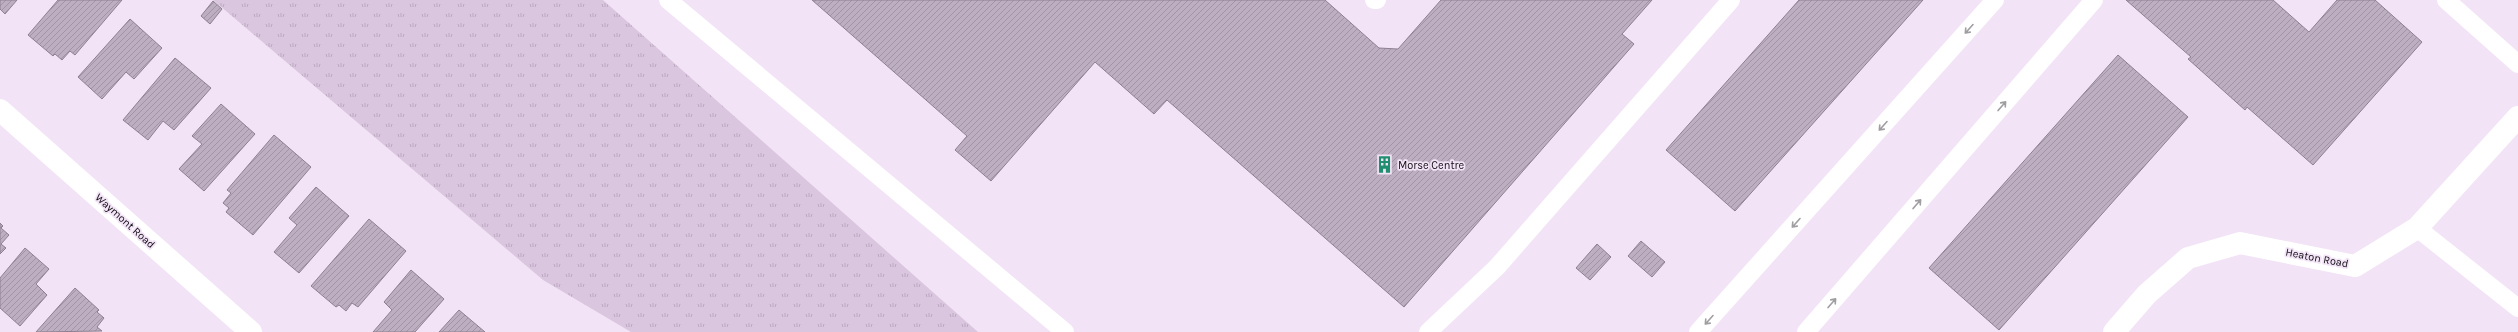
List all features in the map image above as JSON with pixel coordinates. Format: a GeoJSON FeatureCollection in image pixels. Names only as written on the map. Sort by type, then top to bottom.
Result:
{"type":"FeatureCollection","features":[{"type":"Feature","properties":{"kind":"street","name":"Waymont Road"},"geometry":{"type":"LineString","coordinates":[[0,110],[251,332]]}},
{"type":"Feature","properties":{"kind":"street","name":"Heaton Road"},"geometry":{"type":"LineString","coordinates":[[2114,332],[2147,294],[2188,258],[2240,243],[2355,266],[2418,228],[2518,117]]}},
{"type":"Feature","properties":{"kind":"lane"},"geometry":{"type":"LineString","coordinates":[[668,0],[1065,332]]}},
{"type":"Feature","properties":{"kind":"lane"},"geometry":{"type":"LineString","coordinates":[[1428,332],[1497,267],[1731,0]]}},
{"type":"Feature","properties":{"kind":"lane"},"geometry":{"type":"LineString","coordinates":[[1698,332],[1995,0]]}},
{"type":"Feature","properties":{"kind":"lane"},"geometry":{"type":"LineString","coordinates":[[1806,332],[2094,0]]}},
{"type":"Feature","properties":{"kind":"lane"},"geometry":{"type":"LineString","coordinates":[[2446,0],[2518,64]]}},
{"type":"Feature","properties":{"kind":"lane"},"geometry":{"type":"LineString","coordinates":[[2418,228],[2518,308]]}},
{"type":"Feature","properties":{"kind":"green space"},"geometry":{"type":"Polygon","coordinates":[[[213,0],[603,0],[978,332],[631,332],[543,280],[213,0]]]}},
{"type":"Feature","properties":{"kind":"building"},"geometry":{"type":"Polygon","coordinates":[[[0,0],[17,0],[5,14],[0,9],[0,0]]]}},
{"type":"Feature","properties":{"kind":"building"},"geometry":{"type":"Polygon","coordinates":[[[58,0],[122,0],[75,55],[70,51],[62,60],[55,54],[53,56],[28,35],[58,0]]]}},
{"type":"Feature","properties":{"kind":"building","name":"Morse Centre"},"geometry":{"type":"Polygon","coordinates":[[[812,0],[1325,0],[1379,48],[1398,49],[1441,0],[1652,0],[1622,34],[1634,44],[1404,307],[1167,100],[1154,114],[1095,62],[991,181],[955,150],[967,136],[812,0]]]}},
{"type":"Feature","properties":{"kind":"building"},"geometry":{"type":"Polygon","coordinates":[[[1799,0],[1923,0],[1735,211],[1666,150],[1799,0]]]}},
{"type":"Feature","properties":{"kind":"building"},"geometry":{"type":"Polygon","coordinates":[[[2126,0],[2273,0],[2309,32],[2337,0],[2375,0],[2422,42],[2313,165],[2247,107],[2245,110],[2188,59],[2191,57],[2126,0]]]}},
{"type":"Feature","properties":{"kind":"building"},"geometry":{"type":"Polygon","coordinates":[[[213,1],[222,9],[210,24],[201,16],[213,1]]]}},
{"type":"Feature","properties":{"kind":"building"},"geometry":{"type":"Polygon","coordinates":[[[130,19],[162,48],[134,79],[126,72],[102,99],[78,77],[130,19]]]}},
{"type":"Feature","properties":{"kind":"building"},"geometry":{"type":"Polygon","coordinates":[[[2118,55],[2188,117],[1999,330],[1929,268],[2118,55]]]}},
{"type":"Feature","properties":{"kind":"building"},"geometry":{"type":"Polygon","coordinates":[[[175,58],[211,88],[174,130],[163,121],[148,140],[123,120],[175,58]]]}},
{"type":"Feature","properties":{"kind":"building"},"geometry":{"type":"Polygon","coordinates":[[[221,104],[255,134],[204,191],[179,169],[202,144],[192,136],[221,104]]]}},
{"type":"Feature","properties":{"kind":"building"},"geometry":{"type":"Polygon","coordinates":[[[274,135],[311,167],[253,235],[226,212],[229,208],[223,203],[231,193],[227,190],[274,135]]]}},
{"type":"Feature","properties":{"kind":"building"},"geometry":{"type":"Polygon","coordinates":[[[316,187],[349,216],[299,273],[274,252],[297,225],[289,218],[316,187]]]}},
{"type":"Feature","properties":{"kind":"building"},"geometry":{"type":"Polygon","coordinates":[[[369,219],[406,251],[358,307],[352,303],[346,311],[339,305],[336,307],[311,286],[369,219]]]}},
{"type":"Feature","properties":{"kind":"building"},"geometry":{"type":"Polygon","coordinates":[[[0,223],[3,226],[1,228],[9,235],[1,244],[6,248],[0,254],[0,223]]]}},
{"type":"Feature","properties":{"kind":"building"},"geometry":{"type":"Polygon","coordinates":[[[1641,241],[1665,262],[1652,277],[1628,256],[1641,241]]]}},
{"type":"Feature","properties":{"kind":"building"},"geometry":{"type":"Polygon","coordinates":[[[1597,244],[1611,257],[1590,280],[1576,268],[1597,244]]]}},
{"type":"Feature","properties":{"kind":"building"},"geometry":{"type":"Polygon","coordinates":[[[25,248],[49,269],[36,284],[47,295],[20,326],[0,308],[0,278],[25,248]]]}},
{"type":"Feature","properties":{"kind":"building"},"geometry":{"type":"Polygon","coordinates":[[[411,270],[444,299],[415,332],[373,332],[392,310],[384,302],[411,270]]]}},
{"type":"Feature","properties":{"kind":"building"},"geometry":{"type":"Polygon","coordinates":[[[75,288],[99,310],[97,312],[104,318],[97,327],[102,331],[36,332],[75,288]]]}},
{"type":"Feature","properties":{"kind":"building"},"geometry":{"type":"Polygon","coordinates":[[[459,310],[485,332],[439,332],[459,310]]]}},
{"type":"Feature","properties":{"kind":"place","name":"Morse Centre"},"geometry":{"type":"Point","coordinates":[1385,165]}}]}
